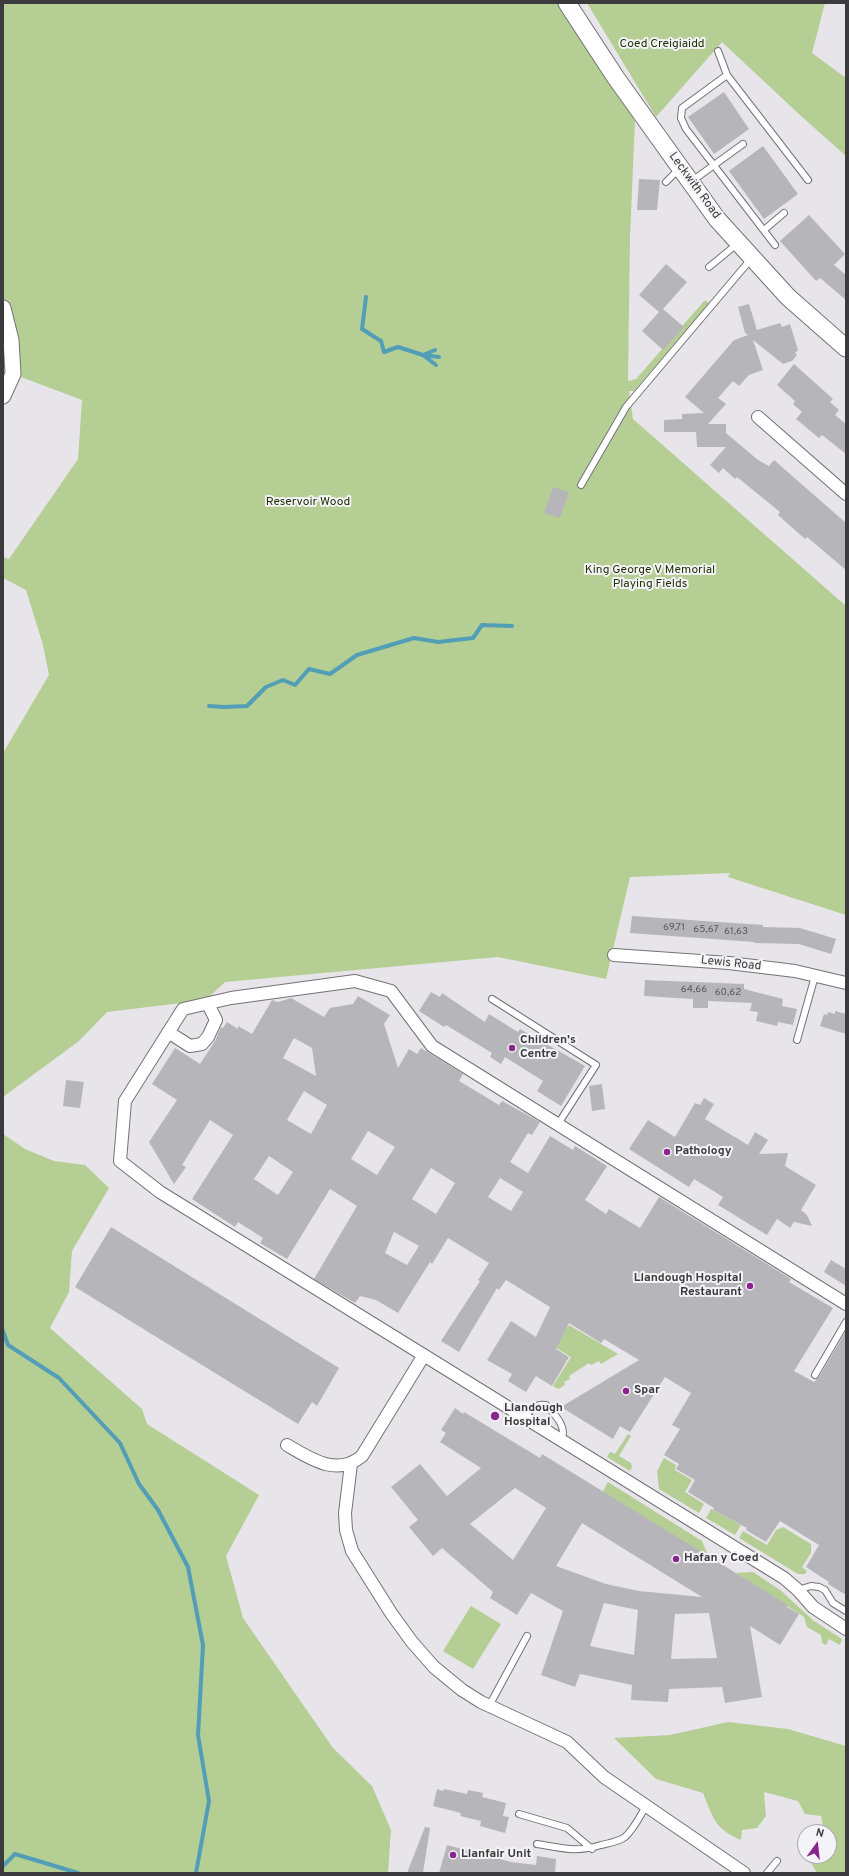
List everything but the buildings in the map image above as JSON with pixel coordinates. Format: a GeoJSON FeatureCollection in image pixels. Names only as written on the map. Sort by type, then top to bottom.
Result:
{"type":"FeatureCollection","features":[{"type":"Feature","properties":{"kind":"main road","name":"Leckwith Road"},"geometry":{"type":"LineString","coordinates":[[567,3],[616,78],[717,219],[788,297],[846,348]]}},
{"type":"Feature","properties":{"kind":"street"},"geometry":{"type":"LineString","coordinates":[[3,308],[11,340],[14,374],[3,396]]}},
{"type":"Feature","properties":{"kind":"street"},"geometry":{"type":"LineString","coordinates":[[758,417],[846,494]]}},
{"type":"Feature","properties":{"kind":"street","name":"Lewis Road"},"geometry":{"type":"LineString","coordinates":[[614,955],[716,961],[795,971],[846,983]]}},
{"type":"Feature","properties":{"kind":"street"},"geometry":{"type":"LineString","coordinates":[[846,1304],[432,1046],[391,992],[374,985],[355,981],[231,998],[183,1009],[125,1101],[120,1161],[169,1198],[784,1578],[798,1590],[813,1608],[846,1629]]}},
{"type":"Feature","properties":{"kind":"street"},"geometry":{"type":"LineString","coordinates":[[168,1032],[190,1046],[202,1044],[208,1037],[216,1020],[208,1004]]}},
{"type":"Feature","properties":{"kind":"street"},"geometry":{"type":"LineString","coordinates":[[287,1445],[327,1466],[336,1467],[351,1464],[362,1456],[424,1355]]}},
{"type":"Feature","properties":{"kind":"street"},"geometry":{"type":"LineString","coordinates":[[351,1464],[345,1505],[345,1522],[348,1540],[357,1562],[391,1613],[427,1660],[462,1690],[489,1707],[568,1742],[604,1777],[744,1873]]}},
{"type":"Feature","properties":{"kind":"lane"},"geometry":{"type":"LineString","coordinates":[[718,50],[727,74],[808,180]]}},
{"type":"Feature","properties":{"kind":"lane"},"geometry":{"type":"LineString","coordinates":[[727,74],[682,108],[681,118],[686,129],[776,245]]}},
{"type":"Feature","properties":{"kind":"lane"},"geometry":{"type":"LineString","coordinates":[[691,182],[743,144]]}},
{"type":"Feature","properties":{"kind":"lane"},"geometry":{"type":"LineString","coordinates":[[666,182],[680,168]]}},
{"type":"Feature","properties":{"kind":"lane"},"geometry":{"type":"LineString","coordinates":[[764,230],[784,213]]}},
{"type":"Feature","properties":{"kind":"lane"},"geometry":{"type":"LineString","coordinates":[[709,267],[738,243]]}},
{"type":"Feature","properties":{"kind":"lane"},"geometry":{"type":"LineString","coordinates":[[581,485],[626,407],[752,258]]}},
{"type":"Feature","properties":{"kind":"lane"},"geometry":{"type":"LineString","coordinates":[[798,1040],[815,976]]}},
{"type":"Feature","properties":{"kind":"lane"},"geometry":{"type":"LineString","coordinates":[[492,1000],[596,1065],[558,1124]]}},
{"type":"Feature","properties":{"kind":"lane"},"geometry":{"type":"LineString","coordinates":[[814,1375],[846,1322]]}},
{"type":"Feature","properties":{"kind":"lane"},"geometry":{"type":"LineString","coordinates":[[524,1417],[535,1406],[540,1404],[546,1405],[563,1428],[564,1434],[561,1440]]}},
{"type":"Feature","properties":{"kind":"lane"},"geometry":{"type":"LineString","coordinates":[[798,1590],[811,1586],[819,1587],[825,1590],[833,1603],[846,1611]]}},
{"type":"Feature","properties":{"kind":"lane"},"geometry":{"type":"LineString","coordinates":[[489,1707],[527,1636]]}},
{"type":"Feature","properties":{"kind":"lane"},"geometry":{"type":"LineString","coordinates":[[537,1844],[577,1851],[592,1849],[624,1838],[646,1806]]}},
{"type":"Feature","properties":{"kind":"lane"},"geometry":{"type":"LineString","coordinates":[[519,1814],[567,1828],[592,1849]]}},
{"type":"Feature","properties":{"kind":"lane"},"geometry":{"type":"LineString","coordinates":[[767,1873],[777,1861]]}},
{"type":"Feature","properties":{"kind":"green space","name":"Reservoir Wood"},"geometry":{"type":"Polygon","coordinates":[[[3,3],[561,3],[635,121],[630,237],[628,381],[636,379],[705,300],[709,303],[634,391],[629,391],[633,419],[846,606],[846,915],[728,877],[730,873],[630,877],[606,979],[498,957],[225,982],[206,1000],[107,1012],[79,1041],[3,1097],[3,753],[49,675],[43,645],[26,590],[3,578],[3,557],[9,559],[78,459],[82,400],[13,374],[7,312],[3,300],[3,3]]]}},
{"type":"Feature","properties":{"kind":"green space","name":"Coed Creigiaidd"},"geometry":{"type":"Polygon","coordinates":[[[587,3],[825,3],[812,53],[846,78],[846,156],[722,42],[656,117],[587,3]]]}},
{"type":"Feature","properties":{"kind":"green space"},"geometry":{"type":"Polygon","coordinates":[[[3,1134],[25,1149],[54,1161],[85,1165],[109,1188],[72,1251],[69,1292],[50,1328],[142,1409],[147,1424],[259,1495],[226,1556],[243,1618],[333,1748],[372,1786],[391,1830],[388,1873],[3,1873],[3,1134]]]}},
{"type":"Feature","properties":{"kind":"green space"},"geometry":{"type":"Polygon","coordinates":[[[569,1325],[618,1354],[601,1364],[599,1361],[591,1365],[589,1363],[569,1376],[570,1379],[564,1382],[565,1385],[558,1389],[553,1386],[571,1357],[553,1346],[569,1325]]]}},
{"type":"Feature","properties":{"kind":"green space"},"geometry":{"type":"Polygon","coordinates":[[[628,1434],[631,1436],[619,1456],[631,1463],[632,1467],[630,1471],[607,1457],[610,1452],[615,1454],[628,1434]]]}},
{"type":"Feature","properties":{"kind":"green space"},"geometry":{"type":"Polygon","coordinates":[[[664,1458],[676,1465],[675,1470],[692,1480],[685,1492],[704,1504],[699,1513],[659,1489],[657,1471],[664,1458]]]}},
{"type":"Feature","properties":{"kind":"green space"},"geometry":{"type":"Polygon","coordinates":[[[608,1482],[702,1541],[709,1558],[607,1495],[603,1491],[608,1482]]]}},
{"type":"Feature","properties":{"kind":"green space"},"geometry":{"type":"Polygon","coordinates":[[[711,1509],[741,1525],[735,1535],[706,1518],[711,1509]]]}},
{"type":"Feature","properties":{"kind":"green space"},"geometry":{"type":"Polygon","coordinates":[[[783,1527],[811,1544],[811,1553],[802,1567],[807,1571],[805,1574],[798,1574],[739,1538],[743,1531],[767,1545],[776,1530],[783,1527]]]}},
{"type":"Feature","properties":{"kind":"green space"},"geometry":{"type":"Polygon","coordinates":[[[753,1572],[780,1590],[814,1621],[842,1639],[840,1645],[829,1639],[826,1645],[822,1643],[821,1635],[807,1627],[804,1617],[736,1573],[753,1572]]]}},
{"type":"Feature","properties":{"kind":"green space"},"geometry":{"type":"Polygon","coordinates":[[[471,1606],[501,1624],[473,1669],[443,1651],[471,1606]]]}},
{"type":"Feature","properties":{"kind":"green space"},"geometry":{"type":"Polygon","coordinates":[[[728,1722],[788,1729],[846,1746],[846,1873],[817,1873],[812,1864],[837,1864],[837,1824],[822,1824],[821,1816],[805,1814],[798,1801],[764,1792],[766,1816],[757,1828],[742,1830],[741,1840],[732,1836],[720,1827],[713,1816],[703,1793],[656,1779],[614,1738],[670,1735],[728,1722]]]}},
{"type":"Feature","properties":{"kind":"waterway"},"geometry":{"type":"LineString","coordinates":[[366,297],[362,329],[381,341],[384,352],[398,347],[423,355],[435,350]]}},
{"type":"Feature","properties":{"kind":"waterway"},"geometry":{"type":"LineString","coordinates":[[423,355],[436,365]]}},
{"type":"Feature","properties":{"kind":"waterway"},"geometry":{"type":"LineString","coordinates":[[423,355],[439,357]]}},
{"type":"Feature","properties":{"kind":"waterway"},"geometry":{"type":"LineString","coordinates":[[209,706],[247,706],[266,687],[283,680],[295,685],[309,669],[330,674],[357,655],[414,638],[438,642],[473,638],[482,625],[512,626]]}},
{"type":"Feature","properties":{"kind":"waterway"},"geometry":{"type":"LineString","coordinates":[[3,1331],[8,1345],[59,1378],[120,1443],[139,1484],[158,1510],[188,1567],[203,1645],[198,1735],[209,1801],[196,1873]]}},
{"type":"Feature","properties":{"kind":"waterway"},"geometry":{"type":"LineString","coordinates":[[3,1866],[15,1854],[78,1873]]}},
{"type":"Feature","properties":{"kind":"place","name":"Children's Centre"},"geometry":{"type":"Point","coordinates":[512,1048]}},
{"type":"Feature","properties":{"kind":"place","name":"Pathology"},"geometry":{"type":"Point","coordinates":[667,1152]}},
{"type":"Feature","properties":{"kind":"place","name":"Llandough Hospital Restaurant"},"geometry":{"type":"Point","coordinates":[750,1286]}},
{"type":"Feature","properties":{"kind":"place","name":"Spar"},"geometry":{"type":"Point","coordinates":[626,1391]}},
{"type":"Feature","properties":{"kind":"place","name":"Llandough Hospital"},"geometry":{"type":"Point","coordinates":[495,1416]}},
{"type":"Feature","properties":{"kind":"place","name":"Hafan y Coed"},"geometry":{"type":"Point","coordinates":[676,1559]}},
{"type":"Feature","properties":{"kind":"place","name":"Llanfair Unit"},"geometry":{"type":"Point","coordinates":[453,1855]}},
{"type":"Feature","properties":{"kind":"park label","name":"King George V Memorial Playing Fields"},"geometry":{"type":"Point","coordinates":[650,578]}}]}
